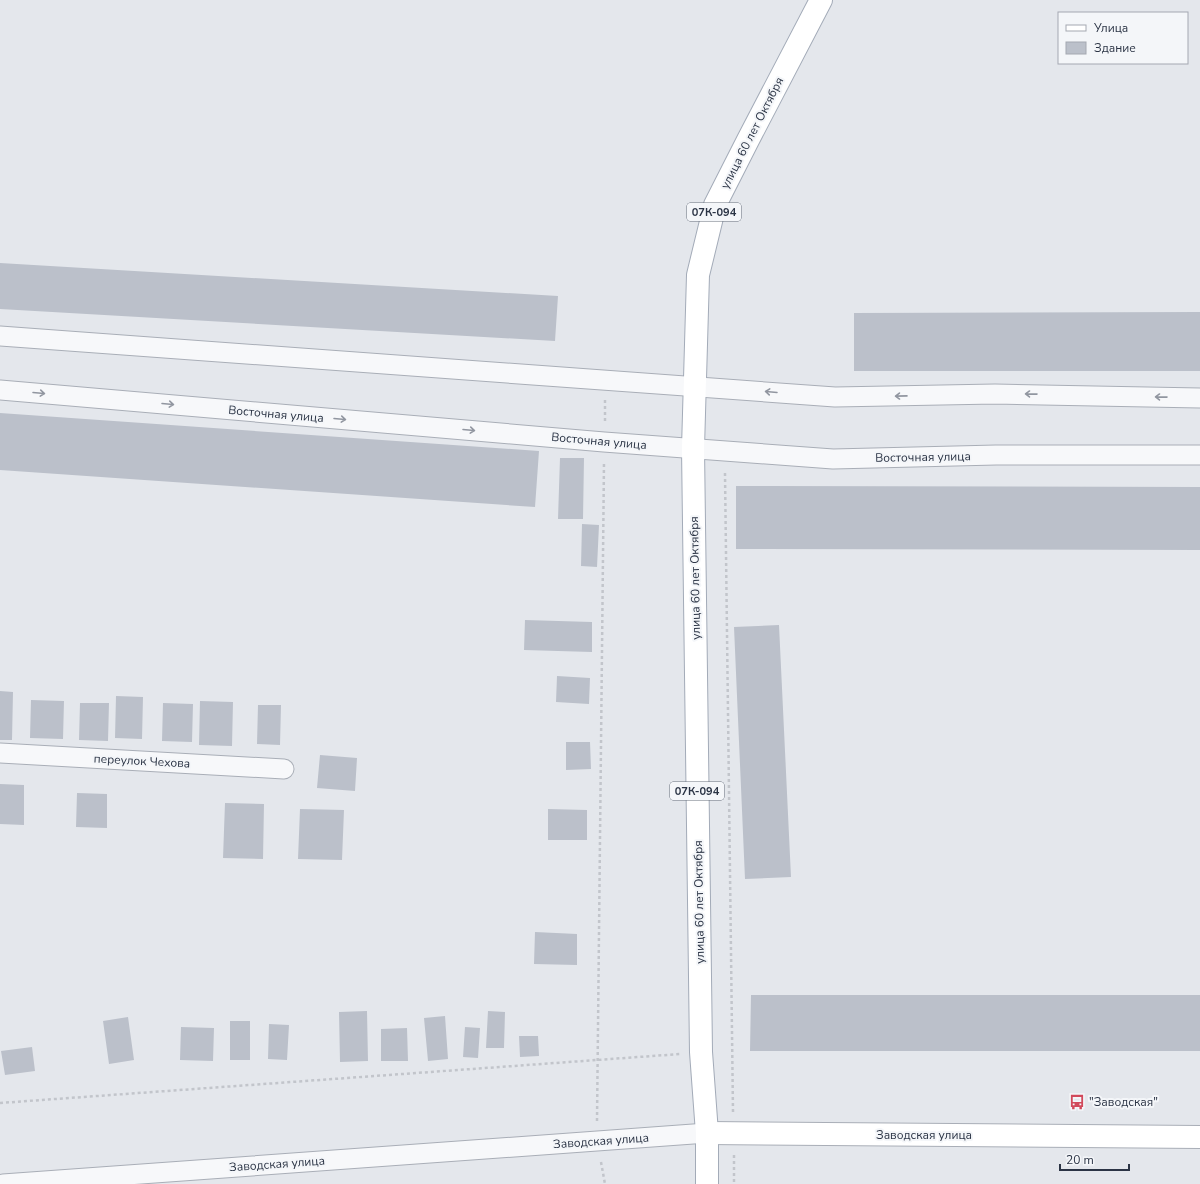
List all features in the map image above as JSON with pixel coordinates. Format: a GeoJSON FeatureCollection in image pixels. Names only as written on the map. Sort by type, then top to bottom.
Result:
{"type":"FeatureCollection","features":[{"type":"Feature","properties":{"kind":"main road","name":"улица 60 лет Октября"},"geometry":{"type":"LineString","coordinates":[[707,1184],[707,1133],[701,1052],[693,448],[698,275],[715,205],[821,0]]}},
{"type":"Feature","properties":{"kind":"main road","name":"Заводская улица"},"geometry":{"type":"LineString","coordinates":[[707,1133],[1200,1136]]}},
{"type":"Feature","properties":{"kind":"street"},"geometry":{"type":"LineString","coordinates":[[0,336],[835,397],[995,394],[1200,398]]}},
{"type":"Feature","properties":{"kind":"street","name":"Восточная улица"},"geometry":{"type":"LineString","coordinates":[[0,390],[604,442],[833,459],[996,455],[1200,455]]}},
{"type":"Feature","properties":{"kind":"street","name":"переулок Чехова"},"geometry":{"type":"LineString","coordinates":[[0,753],[284,769]]}},
{"type":"Feature","properties":{"kind":"street","name":"Заводская улица"},"geometry":{"type":"LineString","coordinates":[[2,1184],[707,1133]]}},
{"type":"Feature","properties":{"kind":"path"},"geometry":{"type":"LineString","coordinates":[[605,380],[597,1141],[605,1184]]}},
{"type":"Feature","properties":{"kind":"path"},"geometry":{"type":"LineString","coordinates":[[725,451],[734,1184]]}},
{"type":"Feature","properties":{"kind":"path"},"geometry":{"type":"LineString","coordinates":[[0,1103],[701,1052]]}},
{"type":"Feature","properties":{"kind":"building"},"geometry":{"type":"Polygon","coordinates":[[[0,263],[558,296],[555,341],[0,309],[0,263]]]}},
{"type":"Feature","properties":{"kind":"building"},"geometry":{"type":"Polygon","coordinates":[[[1200,312],[1200,371],[854,371],[854,313],[1200,312]]]}},
{"type":"Feature","properties":{"kind":"building"},"geometry":{"type":"Polygon","coordinates":[[[0,413],[539,451],[535,507],[0,470],[0,413]]]}},
{"type":"Feature","properties":{"kind":"building"},"geometry":{"type":"Polygon","coordinates":[[[560,458],[584,458],[583,519],[558,519],[560,458]]]}},
{"type":"Feature","properties":{"kind":"building"},"geometry":{"type":"Polygon","coordinates":[[[736,486],[1200,487],[1200,550],[736,549],[736,486]]]}},
{"type":"Feature","properties":{"kind":"building"},"geometry":{"type":"Polygon","coordinates":[[[582,524],[599,525],[597,567],[581,566],[582,524]]]}},
{"type":"Feature","properties":{"kind":"building"},"geometry":{"type":"Polygon","coordinates":[[[525,620],[592,622],[592,652],[524,650],[525,620]]]}},
{"type":"Feature","properties":{"kind":"building"},"geometry":{"type":"Polygon","coordinates":[[[779,625],[791,877],[745,879],[734,627],[779,625]]]}},
{"type":"Feature","properties":{"kind":"building"},"geometry":{"type":"Polygon","coordinates":[[[557,676],[590,678],[589,704],[556,702],[557,676]]]}},
{"type":"Feature","properties":{"kind":"building"},"geometry":{"type":"Polygon","coordinates":[[[0,691],[13,692],[12,740],[0,740],[0,691]]]}},
{"type":"Feature","properties":{"kind":"building"},"geometry":{"type":"Polygon","coordinates":[[[116,696],[143,697],[142,739],[115,738],[116,696]]]}},
{"type":"Feature","properties":{"kind":"building"},"geometry":{"type":"Polygon","coordinates":[[[31,700],[64,701],[63,739],[30,738],[31,700]]]}},
{"type":"Feature","properties":{"kind":"building"},"geometry":{"type":"Polygon","coordinates":[[[200,701],[233,702],[232,746],[199,745],[200,701]]]}},
{"type":"Feature","properties":{"kind":"building"},"geometry":{"type":"Polygon","coordinates":[[[80,703],[109,703],[108,741],[79,740],[80,703]]]}},
{"type":"Feature","properties":{"kind":"building"},"geometry":{"type":"Polygon","coordinates":[[[163,703],[193,704],[192,742],[162,741],[163,703]]]}},
{"type":"Feature","properties":{"kind":"building"},"geometry":{"type":"Polygon","coordinates":[[[258,705],[281,705],[280,745],[257,744],[258,705]]]}},
{"type":"Feature","properties":{"kind":"building"},"geometry":{"type":"Polygon","coordinates":[[[566,742],[590,742],[591,769],[566,770],[566,742]]]}},
{"type":"Feature","properties":{"kind":"building"},"geometry":{"type":"Polygon","coordinates":[[[320,755],[357,758],[355,791],[317,788],[320,755]]]}},
{"type":"Feature","properties":{"kind":"building"},"geometry":{"type":"Polygon","coordinates":[[[0,784],[24,785],[24,825],[0,824],[0,784]]]}},
{"type":"Feature","properties":{"kind":"building"},"geometry":{"type":"Polygon","coordinates":[[[77,793],[107,794],[107,828],[76,827],[77,793]]]}},
{"type":"Feature","properties":{"kind":"building"},"geometry":{"type":"Polygon","coordinates":[[[225,803],[264,804],[263,859],[223,858],[225,803]]]}},
{"type":"Feature","properties":{"kind":"building"},"geometry":{"type":"Polygon","coordinates":[[[300,809],[344,810],[342,860],[298,859],[300,809]]]}},
{"type":"Feature","properties":{"kind":"building"},"geometry":{"type":"Polygon","coordinates":[[[548,809],[587,810],[587,840],[548,840],[548,809]]]}},
{"type":"Feature","properties":{"kind":"building"},"geometry":{"type":"Polygon","coordinates":[[[535,932],[577,934],[577,965],[534,964],[535,932]]]}},
{"type":"Feature","properties":{"kind":"building"},"geometry":{"type":"Polygon","coordinates":[[[751,995],[1200,995],[1200,1051],[750,1051],[751,995]]]}},
{"type":"Feature","properties":{"kind":"building"},"geometry":{"type":"Polygon","coordinates":[[[367,1011],[368,1061],[340,1062],[339,1012],[367,1011]]]}},
{"type":"Feature","properties":{"kind":"building"},"geometry":{"type":"Polygon","coordinates":[[[488,1011],[505,1012],[504,1048],[486,1048],[488,1011]]]}},
{"type":"Feature","properties":{"kind":"building"},"geometry":{"type":"Polygon","coordinates":[[[445,1016],[448,1059],[428,1061],[424,1018],[445,1016]]]}},
{"type":"Feature","properties":{"kind":"building"},"geometry":{"type":"Polygon","coordinates":[[[128,1017],[134,1060],[109,1064],[103,1021],[128,1017]]]}},
{"type":"Feature","properties":{"kind":"building"},"geometry":{"type":"Polygon","coordinates":[[[230,1021],[250,1021],[250,1060],[230,1060],[230,1021]]]}},
{"type":"Feature","properties":{"kind":"building"},"geometry":{"type":"Polygon","coordinates":[[[269,1024],[289,1025],[287,1060],[268,1059],[269,1024]]]}},
{"type":"Feature","properties":{"kind":"building"},"geometry":{"type":"Polygon","coordinates":[[[181,1027],[214,1028],[213,1061],[180,1060],[181,1027]]]}},
{"type":"Feature","properties":{"kind":"building"},"geometry":{"type":"Polygon","coordinates":[[[465,1027],[480,1028],[478,1058],[463,1057],[465,1027]]]}},
{"type":"Feature","properties":{"kind":"building"},"geometry":{"type":"Polygon","coordinates":[[[407,1028],[408,1061],[381,1061],[381,1029],[407,1028]]]}},
{"type":"Feature","properties":{"kind":"building"},"geometry":{"type":"Polygon","coordinates":[[[519,1036],[538,1036],[539,1056],[520,1057],[519,1036]]]}},
{"type":"Feature","properties":{"kind":"building"},"geometry":{"type":"Polygon","coordinates":[[[32,1047],[35,1071],[5,1075],[1,1051],[32,1047]]]}},
{"type":"Feature","properties":{"kind":"place","name":"\"Заводская\""},"geometry":{"type":"Point","coordinates":[1077,1102]}}]}
